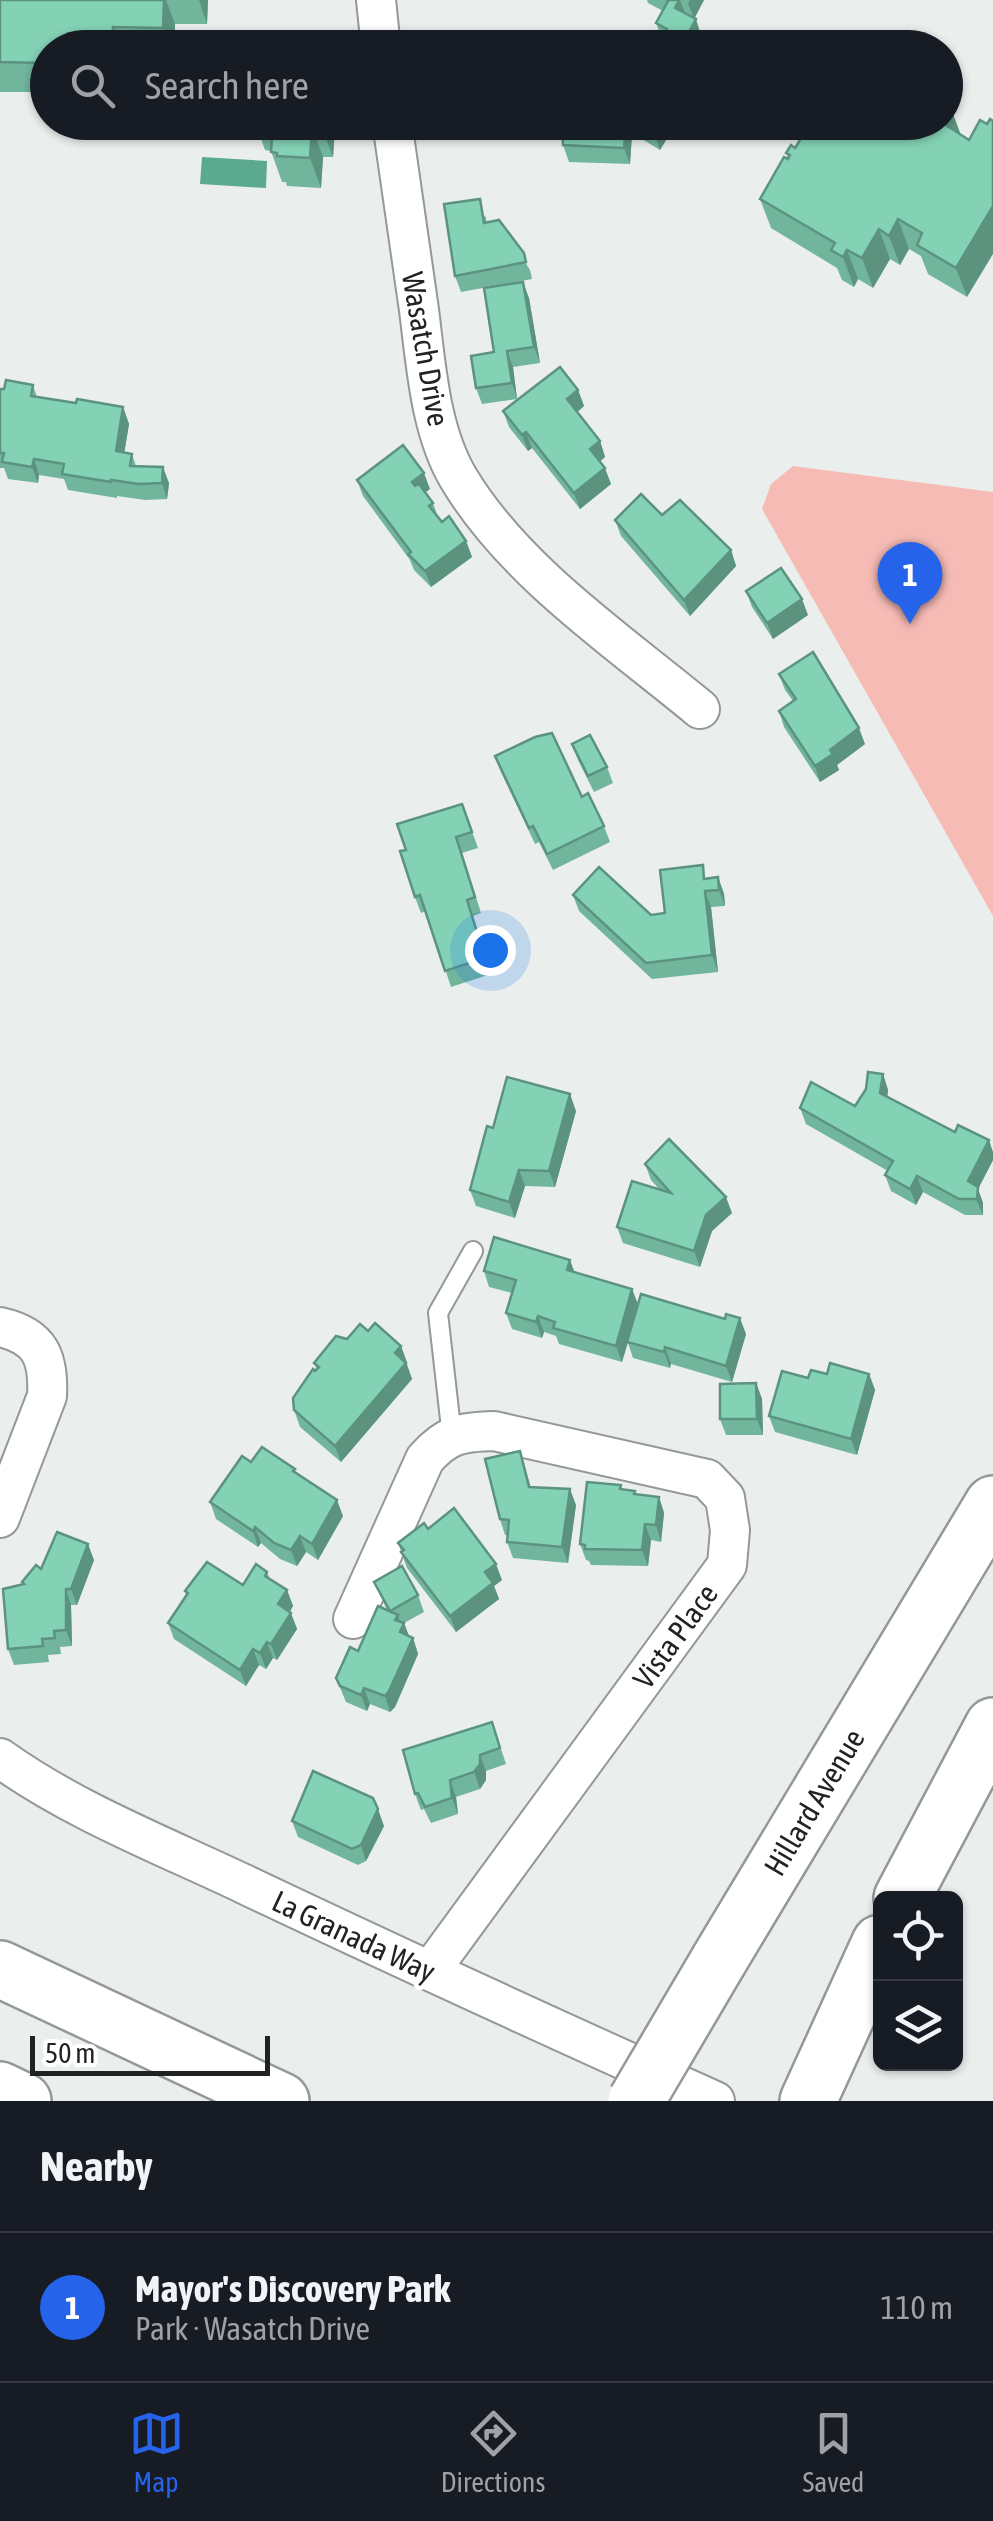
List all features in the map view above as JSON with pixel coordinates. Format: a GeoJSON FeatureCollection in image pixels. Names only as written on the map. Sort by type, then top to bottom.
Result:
{"type":"FeatureCollection","features":[{"type":"Feature","properties":{"kind":"highway","name":"Hillard Avenue"},"geometry":{"type":"LineString","coordinates":[[636,2101],[993,1504]]}},
{"type":"Feature","properties":{"kind":"highway"},"geometry":{"type":"LineString","coordinates":[[906,1891],[993,1726]]}},
{"type":"Feature","properties":{"kind":"highway"},"geometry":{"type":"LineString","coordinates":[[808,2101],[873,1958]]}},
{"type":"Feature","properties":{"kind":"highway"},"geometry":{"type":"LineString","coordinates":[[0,1969],[281,2101]]}},
{"type":"Feature","properties":{"kind":"highway"},"geometry":{"type":"LineString","coordinates":[[0,2090],[24,2101]]}},
{"type":"Feature","properties":{"kind":"street"},"geometry":{"type":"LineString","coordinates":[[376,0],[379,30]]}},
{"type":"Feature","properties":{"kind":"street","name":"Wasatch Drive"},"geometry":{"type":"LineString","coordinates":[[395,140],[440,436],[458,478],[492,524],[546,582],[700,708]]}},
{"type":"Feature","properties":{"kind":"street"},"geometry":{"type":"LineString","coordinates":[[0,1327],[18,1332],[42,1351],[48,1375],[48,1396],[0,1518]]}},
{"type":"Feature","properties":{"kind":"street","name":"Vista Place"},"geometry":{"type":"LineString","coordinates":[[430,1972],[727,1565],[730,1530],[725,1498],[707,1479],[494,1431],[452,1437]]}},
{"type":"Feature","properties":{"kind":"street"},"geometry":{"type":"LineString","coordinates":[[353,1619],[424,1459],[441,1440],[452,1437]]}},
{"type":"Feature","properties":{"kind":"street","name":"La Granada Way"},"geometry":{"type":"LineString","coordinates":[[0,1758],[22,1774],[135,1832],[715,2101]]}},
{"type":"Feature","properties":{"kind":"lane"},"geometry":{"type":"LineString","coordinates":[[452,1437],[438,1313],[474,1251]]}},
{"type":"Feature","properties":{"kind":"shaded area"},"geometry":{"type":"Polygon","coordinates":[[[202,157],[267,161],[266,188],[200,184],[202,157]]]}},
{"type":"Feature","properties":{"kind":"shaded area"},"geometry":{"type":"Polygon","coordinates":[[[793,466],[993,492],[993,916],[762,509],[771,484],[793,466]]]}},
{"type":"Feature","properties":{"kind":"building"},"geometry":{"type":"Polygon","coordinates":[[[0,0],[164,0],[163,28],[30,30],[30,63],[0,62],[0,0]]]}},
{"type":"Feature","properties":{"kind":"building"},"geometry":{"type":"Polygon","coordinates":[[[679,0],[675,8],[696,19],[690,30],[666,30],[656,23],[668,1],[679,0]]]}},
{"type":"Feature","properties":{"kind":"building"},"geometry":{"type":"Polygon","coordinates":[[[990,119],[993,121],[993,206],[956,268],[917,245],[922,233],[898,219],[889,236],[879,229],[862,258],[847,250],[843,257],[831,250],[835,243],[760,199],[784,157],[788,159],[790,155],[786,153],[791,145],[795,148],[800,140],[963,140],[963,136],[969,140],[980,120],[987,124],[990,119]]]}},
{"type":"Feature","properties":{"kind":"building"},"geometry":{"type":"Polygon","coordinates":[[[272,140],[311,140],[310,158],[277,156],[271,152],[272,140]]]}},
{"type":"Feature","properties":{"kind":"building"},"geometry":{"type":"Polygon","coordinates":[[[563,140],[625,140],[624,148],[563,145],[563,140]]]}},
{"type":"Feature","properties":{"kind":"building"},"geometry":{"type":"Polygon","coordinates":[[[480,199],[484,223],[499,220],[524,253],[526,262],[455,276],[444,204],[480,199]]]}},
{"type":"Feature","properties":{"kind":"building"},"geometry":{"type":"Polygon","coordinates":[[[523,282],[534,347],[507,351],[512,383],[476,388],[471,356],[494,352],[484,288],[523,282]]]}},
{"type":"Feature","properties":{"kind":"building"},"geometry":{"type":"Polygon","coordinates":[[[560,367],[578,390],[567,399],[600,441],[590,449],[605,468],[574,493],[526,432],[522,435],[503,411],[560,367]]]}},
{"type":"Feature","properties":{"kind":"building"},"geometry":{"type":"Polygon","coordinates":[[[6,380],[33,385],[31,396],[123,407],[116,451],[132,454],[130,466],[163,467],[162,483],[111,482],[62,474],[64,464],[34,459],[32,467],[2,462],[0,389],[4,389],[6,380]]]}},
{"type":"Feature","properties":{"kind":"building"},"geometry":{"type":"Polygon","coordinates":[[[403,445],[424,473],[412,482],[415,486],[419,484],[442,522],[449,516],[466,541],[425,571],[408,554],[411,552],[357,480],[403,445]]]}},
{"type":"Feature","properties":{"kind":"building"},"geometry":{"type":"Polygon","coordinates":[[[641,494],[662,515],[680,500],[731,550],[684,600],[615,520],[641,494]]]}},
{"type":"Feature","properties":{"kind":"building"},"geometry":{"type":"Polygon","coordinates":[[[781,568],[802,599],[767,623],[746,591],[781,568]]]}},
{"type":"Feature","properties":{"kind":"building"},"geometry":{"type":"Polygon","coordinates":[[[813,652],[859,728],[815,766],[779,711],[796,699],[779,674],[813,652]]]}},
{"type":"Feature","properties":{"kind":"building"},"geometry":{"type":"Polygon","coordinates":[[[552,733],[582,797],[588,793],[604,826],[547,854],[533,826],[529,828],[495,756],[552,733]]]}},
{"type":"Feature","properties":{"kind":"building"},"geometry":{"type":"Polygon","coordinates":[[[590,735],[607,767],[588,776],[572,744],[590,735]]]}},
{"type":"Feature","properties":{"kind":"building"},"geometry":{"type":"Polygon","coordinates":[[[462,804],[472,832],[456,837],[475,897],[467,900],[485,958],[445,971],[420,895],[415,897],[400,851],[406,850],[397,824],[462,804]]]}},
{"type":"Feature","properties":{"kind":"building"},"geometry":{"type":"Polygon","coordinates":[[[703,865],[704,879],[718,877],[719,890],[705,891],[712,955],[646,963],[573,895],[599,867],[651,915],[665,913],[660,870],[703,865]]]}},
{"type":"Feature","properties":{"kind":"building"},"geometry":{"type":"Polygon","coordinates":[[[868,1072],[883,1074],[880,1093],[955,1132],[958,1125],[989,1140],[968,1181],[978,1187],[977,1199],[959,1199],[917,1176],[910,1189],[885,1175],[893,1161],[800,1108],[811,1082],[855,1106],[866,1089],[868,1072]]]}},
{"type":"Feature","properties":{"kind":"building"},"geometry":{"type":"Polygon","coordinates":[[[507,1077],[570,1094],[549,1171],[519,1170],[509,1202],[470,1190],[487,1126],[493,1128],[507,1077]]]}},
{"type":"Feature","properties":{"kind":"building"},"geometry":{"type":"Polygon","coordinates":[[[669,1139],[726,1197],[706,1215],[694,1251],[617,1227],[632,1181],[671,1193],[645,1164],[669,1139]]]}},
{"type":"Feature","properties":{"kind":"building"},"geometry":{"type":"Polygon","coordinates":[[[494,1237],[570,1260],[567,1270],[632,1289],[616,1346],[553,1328],[555,1322],[538,1316],[536,1322],[506,1313],[516,1280],[484,1271],[494,1237]]]}},
{"type":"Feature","properties":{"kind":"building"},"geometry":{"type":"Polygon","coordinates":[[[641,1294],[725,1319],[726,1314],[740,1318],[726,1366],[665,1347],[664,1352],[627,1342],[641,1294]]]}},
{"type":"Feature","properties":{"kind":"building"},"geometry":{"type":"Polygon","coordinates":[[[375,1323],[401,1346],[395,1353],[406,1363],[335,1446],[294,1410],[293,1398],[313,1369],[319,1367],[314,1363],[336,1336],[347,1339],[360,1324],[368,1331],[375,1323]]]}},
{"type":"Feature","properties":{"kind":"building"},"geometry":{"type":"Polygon","coordinates":[[[830,1363],[869,1374],[851,1439],[769,1416],[782,1371],[808,1378],[811,1370],[827,1374],[830,1363]]]}},
{"type":"Feature","properties":{"kind":"building"},"geometry":{"type":"Polygon","coordinates":[[[756,1383],[757,1419],[720,1419],[720,1384],[756,1383]]]}},
{"type":"Feature","properties":{"kind":"building"},"geometry":{"type":"Polygon","coordinates":[[[262,1447],[337,1500],[312,1544],[300,1536],[291,1550],[274,1543],[255,1527],[253,1531],[210,1502],[242,1456],[251,1462],[262,1447]]]}},
{"type":"Feature","properties":{"kind":"building"},"geometry":{"type":"Polygon","coordinates":[[[520,1451],[529,1487],[570,1489],[562,1547],[507,1542],[509,1520],[500,1519],[485,1459],[520,1451]]]}},
{"type":"Feature","properties":{"kind":"building"},"geometry":{"type":"Polygon","coordinates":[[[587,1482],[621,1485],[620,1489],[635,1491],[634,1494],[659,1497],[656,1525],[645,1524],[642,1550],[585,1549],[580,1544],[587,1482]]]}},
{"type":"Feature","properties":{"kind":"building"},"geometry":{"type":"Polygon","coordinates":[[[454,1508],[496,1564],[485,1572],[493,1583],[450,1616],[398,1543],[424,1523],[428,1529],[454,1508]]]}},
{"type":"Feature","properties":{"kind":"building"},"geometry":{"type":"Polygon","coordinates":[[[57,1532],[88,1544],[71,1589],[66,1589],[66,1630],[54,1631],[55,1638],[42,1639],[43,1646],[8,1649],[3,1589],[24,1584],[36,1565],[41,1569],[57,1532]]]}},
{"type":"Feature","properties":{"kind":"building"},"geometry":{"type":"Polygon","coordinates":[[[207,1562],[243,1585],[256,1564],[267,1572],[265,1576],[287,1590],[278,1604],[291,1613],[271,1644],[267,1642],[260,1653],[253,1649],[240,1670],[168,1623],[207,1562]]]}},
{"type":"Feature","properties":{"kind":"building"},"geometry":{"type":"Polygon","coordinates":[[[402,1566],[418,1595],[390,1611],[374,1582],[402,1566]]]}},
{"type":"Feature","properties":{"kind":"building"},"geometry":{"type":"Polygon","coordinates":[[[378,1606],[398,1615],[395,1620],[404,1623],[400,1632],[413,1638],[385,1696],[364,1688],[361,1695],[340,1686],[336,1678],[350,1647],[358,1651],[378,1606]]]}},
{"type":"Feature","properties":{"kind":"building"},"geometry":{"type":"Polygon","coordinates":[[[492,1722],[500,1748],[480,1755],[474,1772],[450,1780],[452,1798],[425,1807],[415,1794],[403,1750],[492,1722]]]}},
{"type":"Feature","properties":{"kind":"building"},"geometry":{"type":"Polygon","coordinates":[[[313,1771],[373,1798],[378,1809],[361,1845],[352,1849],[292,1821],[313,1771]]]}},
{"type":"Feature","properties":{"kind":"place","name":"Mayor's Discovery Park"},"geometry":{"type":"Point","coordinates":[910,624]}}]}
